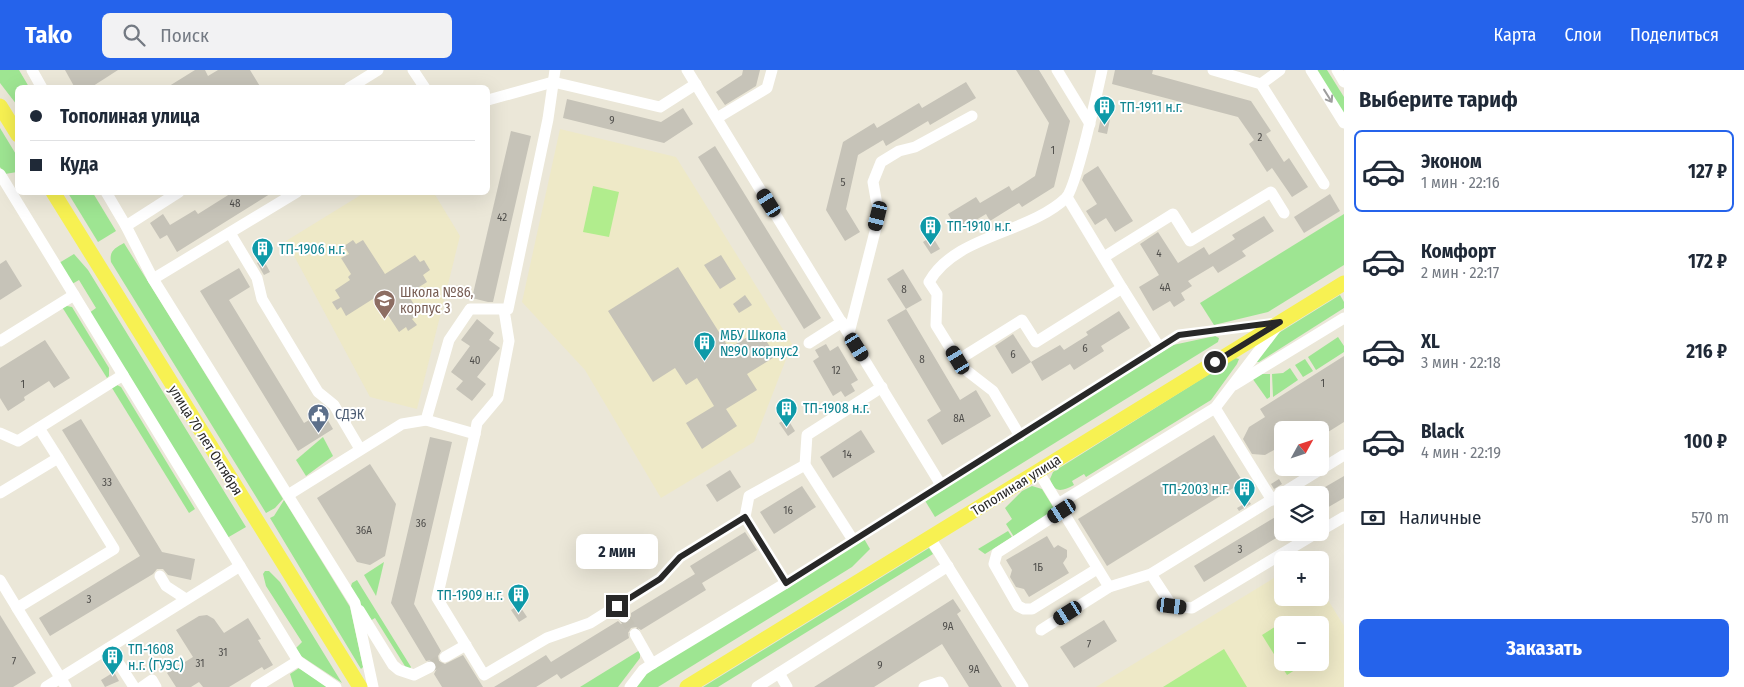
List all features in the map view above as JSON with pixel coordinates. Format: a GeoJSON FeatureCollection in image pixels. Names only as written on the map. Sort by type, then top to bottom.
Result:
{"type":"FeatureCollection","features":[{"type":"Feature","properties":{"kind":"main road"},"geometry":{"type":"LineString","coordinates":[[0,106],[15,130]]}},
{"type":"Feature","properties":{"kind":"main road","name":"улица 70 лет Октября"},"geometry":{"type":"LineString","coordinates":[[55,195],[360,687]]}},
{"type":"Feature","properties":{"kind":"main road","name":"Тополиная улица"},"geometry":{"type":"LineString","coordinates":[[687,687],[1344,283]]}},
{"type":"Feature","properties":{"kind":"street"},"geometry":{"type":"LineString","coordinates":[[413,70],[422,85]]}},
{"type":"Feature","properties":{"kind":"street"},"geometry":{"type":"LineString","coordinates":[[426,420],[449,340],[470,309],[508,309],[548,119],[555,70]]}},
{"type":"Feature","properties":{"kind":"street"},"geometry":{"type":"LineString","coordinates":[[687,70],[941,485]]}},
{"type":"Feature","properties":{"kind":"street"},"geometry":{"type":"LineString","coordinates":[[717,118],[767,88],[772,70]]}},
{"type":"Feature","properties":{"kind":"street"},"geometry":{"type":"LineString","coordinates":[[1058,70],[1090,124]]}},
{"type":"Feature","properties":{"kind":"street"},"geometry":{"type":"LineString","coordinates":[[1020,436],[992,391],[962,367],[936,324],[937,294],[929,282],[937,267],[983,239],[1027,224],[1068,197],[1090,124],[1102,70]]}},
{"type":"Feature","properties":{"kind":"street"},"geometry":{"type":"LineString","coordinates":[[1213,70],[1261,84],[1324,184]]}},
{"type":"Feature","properties":{"kind":"street"},"geometry":{"type":"LineString","coordinates":[[1261,84],[1280,70]]}},
{"type":"Feature","properties":{"kind":"street"},"geometry":{"type":"LineString","coordinates":[[1311,70],[1344,123]]}},
{"type":"Feature","properties":{"kind":"street"},"geometry":{"type":"LineString","coordinates":[[1337,70],[1344,82]]}},
{"type":"Feature","properties":{"kind":"street"},"geometry":{"type":"LineString","coordinates":[[36,71],[41,85]]}},
{"type":"Feature","properties":{"kind":"street"},"geometry":{"type":"LineString","coordinates":[[353,85],[371,72]]}},
{"type":"Feature","properties":{"kind":"street"},"geometry":{"type":"LineString","coordinates":[[490,99],[553,82],[660,107],[696,84]]}},
{"type":"Feature","properties":{"kind":"street"},"geometry":{"type":"LineString","coordinates":[[849,333],[878,216],[873,182],[881,162],[899,151],[915,147],[972,116]]}},
{"type":"Feature","properties":{"kind":"street"},"geometry":{"type":"LineString","coordinates":[[0,174],[298,661],[336,687]]}},
{"type":"Feature","properties":{"kind":"street"},"geometry":{"type":"LineString","coordinates":[[1104,257],[1173,214],[1190,241],[1271,192],[1284,213]]}},
{"type":"Feature","properties":{"kind":"street"},"geometry":{"type":"LineString","coordinates":[[108,195],[153,279],[393,665],[411,675],[430,667]]}},
{"type":"Feature","properties":{"kind":"street"},"geometry":{"type":"LineString","coordinates":[[126,226],[175,195]]}},
{"type":"Feature","properties":{"kind":"street"},"geometry":{"type":"LineString","coordinates":[[153,279],[292,195]]}},
{"type":"Feature","properties":{"kind":"street"},"geometry":{"type":"LineString","coordinates":[[1068,197],[1159,347]]}},
{"type":"Feature","properties":{"kind":"street"},"geometry":{"type":"LineString","coordinates":[[230,233],[257,278],[262,299],[318,392],[334,405],[360,449]]}},
{"type":"Feature","properties":{"kind":"street"},"geometry":{"type":"LineString","coordinates":[[958,360],[1022,320],[1036,342],[1122,288]]}},
{"type":"Feature","properties":{"kind":"street"},"geometry":{"type":"LineString","coordinates":[[0,341],[74,296]]}},
{"type":"Feature","properties":{"kind":"street"},"geometry":{"type":"LineString","coordinates":[[504,310],[509,341],[498,398],[477,423],[436,598],[484,675],[547,638],[590,622],[660,579],[680,557],[745,517],[750,496],[805,465]]}},
{"type":"Feature","properties":{"kind":"street"},"geometry":{"type":"LineString","coordinates":[[1229,389],[1344,318]]}},
{"type":"Feature","properties":{"kind":"street"},"geometry":{"type":"LineString","coordinates":[[809,343],[842,322]]}},
{"type":"Feature","properties":{"kind":"street"},"geometry":{"type":"LineString","coordinates":[[630,687],[643,670],[652,664],[786,583],[1179,335],[1280,322]]}},
{"type":"Feature","properties":{"kind":"street"},"geometry":{"type":"LineString","coordinates":[[1097,569],[1032,609],[1024,609],[1018,606],[994,564],[994,558],[996,553],[1060,508],[1215,408],[1280,322]]}},
{"type":"Feature","properties":{"kind":"street"},"geometry":{"type":"LineString","coordinates":[[0,433],[18,441],[123,375]]}},
{"type":"Feature","properties":{"kind":"street"},"geometry":{"type":"LineString","coordinates":[[853,540],[805,465],[806,435],[882,387]]}},
{"type":"Feature","properties":{"kind":"street"},"geometry":{"type":"LineString","coordinates":[[1215,408],[1272,500]]}},
{"type":"Feature","properties":{"kind":"street"},"geometry":{"type":"LineString","coordinates":[[288,495],[402,424],[426,420],[475,434]]}},
{"type":"Feature","properties":{"kind":"street"},"geometry":{"type":"LineString","coordinates":[[17,608],[114,549],[39,428]]}},
{"type":"Feature","properties":{"kind":"street"},"geometry":{"type":"LineString","coordinates":[[1040,630],[1109,587],[1151,574],[1344,455]]}},
{"type":"Feature","properties":{"kind":"street"},"geometry":{"type":"LineString","coordinates":[[0,493],[58,458]]}},
{"type":"Feature","properties":{"kind":"street"},"geometry":{"type":"LineString","coordinates":[[1038,471],[1109,587]]}},
{"type":"Feature","properties":{"kind":"street"},"geometry":{"type":"LineString","coordinates":[[745,517],[786,583]]}},
{"type":"Feature","properties":{"kind":"street"},"geometry":{"type":"LineString","coordinates":[[1329,526],[1344,517]]}},
{"type":"Feature","properties":{"kind":"street"},"geometry":{"type":"LineString","coordinates":[[930,538],[1023,687]]}},
{"type":"Feature","properties":{"kind":"street"},"geometry":{"type":"LineString","coordinates":[[1151,574],[1172,606],[1192,608],[1304,541]]}},
{"type":"Feature","properties":{"kind":"street"},"geometry":{"type":"LineString","coordinates":[[46,687],[63,683],[109,648],[240,566]]}},
{"type":"Feature","properties":{"kind":"street"},"geometry":{"type":"LineString","coordinates":[[757,687],[948,566]]}},
{"type":"Feature","properties":{"kind":"street"},"geometry":{"type":"LineString","coordinates":[[160,576],[166,586],[186,600]]}},
{"type":"Feature","properties":{"kind":"street"},"geometry":{"type":"LineString","coordinates":[[0,580],[63,683]]}},
{"type":"Feature","properties":{"kind":"street"},"geometry":{"type":"LineString","coordinates":[[355,603],[373,687]]}},
{"type":"Feature","properties":{"kind":"street"},"geometry":{"type":"LineString","coordinates":[[617,606],[624,617]]}},
{"type":"Feature","properties":{"kind":"street"},"geometry":{"type":"LineString","coordinates":[[635,634],[652,664]]}},
{"type":"Feature","properties":{"kind":"street"},"geometry":{"type":"LineString","coordinates":[[445,657],[466,646]]}},
{"type":"Feature","properties":{"kind":"street"},"geometry":{"type":"LineString","coordinates":[[109,648],[134,687]]}},
{"type":"Feature","properties":{"kind":"street"},"geometry":{"type":"LineString","coordinates":[[256,687],[298,661]]}},
{"type":"Feature","properties":{"kind":"street"},"geometry":{"type":"LineString","coordinates":[[779,673],[787,687]]}},
{"type":"Feature","properties":{"kind":"street"},"geometry":{"type":"LineString","coordinates":[[142,687],[152,680],[156,687]]}},
{"type":"Feature","properties":{"kind":"street"},"geometry":{"type":"LineString","coordinates":[[924,687],[940,682],[944,687]]}},
{"type":"Feature","properties":{"kind":"shaded area"},"geometry":{"type":"Polygon","coordinates":[[[560,129],[676,157],[792,344],[754,442],[661,498],[585,370],[522,302],[560,129]]]}},
{"type":"Feature","properties":{"kind":"shaded area","name":"Школа №86, корпус 3"},"geometry":{"type":"Polygon","coordinates":[[[361,195],[435,195],[460,236],[417,409],[370,397],[286,241],[361,195]]]}},
{"type":"Feature","properties":{"kind":"shaded area"},"geometry":{"type":"Polygon","coordinates":[[[1274,578],[1274,606],[1329,606],[1329,602],[1344,626],[1344,687],[1096,687],[1274,578]]]}},
{"type":"Feature","properties":{"kind":"green space"},"geometry":{"type":"Polygon","coordinates":[[[0,70],[19,70],[28,85],[15,85],[15,102],[0,83],[0,70]]]}},
{"type":"Feature","properties":{"kind":"green space"},"geometry":{"type":"Polygon","coordinates":[[[1316,70],[1327,70],[1344,97],[1344,115],[1316,70]]]}},
{"type":"Feature","properties":{"kind":"green space"},"geometry":{"type":"Polygon","coordinates":[[[0,128],[15,153],[15,172],[5,174],[0,167],[0,128]]]}},
{"type":"Feature","properties":{"kind":"green space"},"geometry":{"type":"Polygon","coordinates":[[[593,186],[619,192],[609,237],[583,232],[593,186]]]}},
{"type":"Feature","properties":{"kind":"green space"},"geometry":{"type":"Polygon","coordinates":[[[69,195],[94,195],[116,231],[98,242],[69,195]]]}},
{"type":"Feature","properties":{"kind":"green space"},"geometry":{"type":"Polygon","coordinates":[[[1344,214],[1344,265],[1268,312],[1214,325],[1200,303],[1344,214]]]}},
{"type":"Feature","properties":{"kind":"green space"},"geometry":{"type":"Polygon","coordinates":[[[124,243],[283,499],[275,508],[266,513],[111,262],[113,250],[124,243]]]}},
{"type":"Feature","properties":{"kind":"green space"},"geometry":{"type":"Polygon","coordinates":[[[74,254],[88,270],[246,527],[227,538],[89,313],[96,308],[79,280],[72,284],[59,263],[74,254]]]}},
{"type":"Feature","properties":{"kind":"green space"},"geometry":{"type":"Polygon","coordinates":[[[1340,295],[1344,302],[1344,308],[1259,362],[1254,362],[1254,348],[1340,295]]]}},
{"type":"Feature","properties":{"kind":"green space"},"geometry":{"type":"Polygon","coordinates":[[[62,307],[72,307],[109,368],[109,376],[107,378],[62,307]]]}},
{"type":"Feature","properties":{"kind":"green space"},"geometry":{"type":"Polygon","coordinates":[[[1215,336],[1219,338],[1218,342],[935,517],[924,499],[1173,345],[1215,336]]]}},
{"type":"Feature","properties":{"kind":"green space"},"geometry":{"type":"Polygon","coordinates":[[[1338,337],[1344,346],[1344,352],[1316,370],[1308,357],[1338,337]]]}},
{"type":"Feature","properties":{"kind":"green space"},"geometry":{"type":"Polygon","coordinates":[[[1235,358],[1239,359],[1237,364],[1211,400],[1086,477],[1084,474],[1072,481],[1074,485],[1063,490],[1054,487],[1050,479],[1053,472],[1235,358]]]}},
{"type":"Feature","properties":{"kind":"green space"},"geometry":{"type":"Polygon","coordinates":[[[1305,359],[1313,371],[1303,377],[1295,365],[1305,359]]]}},
{"type":"Feature","properties":{"kind":"green space"},"geometry":{"type":"Polygon","coordinates":[[[1290,368],[1298,380],[1273,397],[1272,374],[1283,373],[1290,368]]]}},
{"type":"Feature","properties":{"kind":"green space"},"geometry":{"type":"Polygon","coordinates":[[[1256,374],[1270,374],[1270,397],[1267,399],[1252,378],[1256,374]]]}},
{"type":"Feature","properties":{"kind":"green space"},"geometry":{"type":"Polygon","coordinates":[[[117,385],[121,387],[195,509],[189,513],[112,388],[117,385]]]}},
{"type":"Feature","properties":{"kind":"green space"},"geometry":{"type":"Polygon","coordinates":[[[323,437],[333,456],[306,476],[296,460],[323,437]]]}},
{"type":"Feature","properties":{"kind":"green space"},"geometry":{"type":"Polygon","coordinates":[[[1032,486],[1042,489],[1055,510],[1014,537],[1006,524],[1012,519],[1005,508],[1022,491],[1032,486]]]}},
{"type":"Feature","properties":{"kind":"green space"},"geometry":{"type":"Polygon","coordinates":[[[284,500],[350,607],[363,667],[361,669],[270,518],[274,516],[284,500]]]}},
{"type":"Feature","properties":{"kind":"green space"},"geometry":{"type":"Polygon","coordinates":[[[1008,531],[1012,537],[985,554],[978,549],[1008,531]]]}},
{"type":"Feature","properties":{"kind":"green space"},"geometry":{"type":"Polygon","coordinates":[[[863,537],[870,549],[852,567],[658,687],[632,687],[645,670],[863,537]]]}},
{"type":"Feature","properties":{"kind":"green space"},"geometry":{"type":"Polygon","coordinates":[[[929,548],[933,554],[718,687],[703,687],[929,548]]]}},
{"type":"Feature","properties":{"kind":"green space"},"geometry":{"type":"Polygon","coordinates":[[[384,562],[376,596],[364,575],[384,562]]]}},
{"type":"Feature","properties":{"kind":"green space"},"geometry":{"type":"Polygon","coordinates":[[[265,571],[269,571],[280,582],[342,683],[301,656],[296,648],[302,642],[266,586],[263,574],[265,571]]]}},
{"type":"Feature","properties":{"kind":"green space"},"geometry":{"type":"Polygon","coordinates":[[[357,580],[411,667],[408,671],[375,618],[370,621],[350,589],[352,583],[357,580]]]}},
{"type":"Feature","properties":{"kind":"green space"},"geometry":{"type":"Polygon","coordinates":[[[1274,627],[1274,654],[1262,635],[1274,627]]]}},
{"type":"Feature","properties":{"kind":"green space"},"geometry":{"type":"Polygon","coordinates":[[[1224,649],[1247,687],[1163,687],[1224,649]]]}},
{"type":"Feature","properties":{"kind":"green space"},"geometry":{"type":"Polygon","coordinates":[[[640,650],[640,658],[618,687],[580,687],[640,650]]]}},
{"type":"Feature","properties":{"kind":"green space"},"geometry":{"type":"Polygon","coordinates":[[[299,668],[328,687],[294,687],[290,674],[299,668]]]}},
{"type":"Feature","properties":{"kind":"green space"},"geometry":{"type":"Polygon","coordinates":[[[1284,671],[1293,671],[1287,675],[1284,671]]]}},
{"type":"Feature","properties":{"kind":"building"},"geometry":{"type":"Polygon","coordinates":[[[65,70],[118,70],[95,85],[73,85],[65,70]]]}},
{"type":"Feature","properties":{"kind":"building"},"geometry":{"type":"Polygon","coordinates":[[[195,70],[205,70],[208,76],[218,70],[250,70],[259,85],[171,85],[195,70]]]}},
{"type":"Feature","properties":{"kind":"building"},"geometry":{"type":"Polygon","coordinates":[[[743,70],[760,70],[756,86],[725,105],[716,92],[742,75],[743,70]]]}},
{"type":"Feature","properties":{"kind":"building"},"geometry":{"type":"Polygon","coordinates":[[[1016,70],[1039,70],[1070,121],[1054,187],[1022,207],[1019,203],[990,221],[986,214],[958,231],[948,214],[976,197],[980,203],[1009,186],[1012,191],[1035,176],[1049,123],[1016,70]]]}},
{"type":"Feature","properties":{"kind":"building"},"geometry":{"type":"Polygon","coordinates":[[[1115,70],[1153,70],[1152,74],[1251,101],[1271,131],[1266,134],[1284,162],[1289,158],[1308,187],[1292,197],[1272,168],[1267,172],[1249,144],[1254,140],[1238,117],[1112,84],[1115,70]]]}},
{"type":"Feature","properties":{"kind":"building"},"geometry":{"type":"Polygon","coordinates":[[[966,82],[976,98],[930,125],[928,121],[886,146],[883,140],[858,155],[846,209],[860,232],[845,241],[826,210],[843,142],[874,123],[877,128],[919,103],[922,108],[966,82]]]}},
{"type":"Feature","properties":{"kind":"building"},"geometry":{"type":"Polygon","coordinates":[[[567,99],[661,122],[683,108],[693,124],[664,143],[563,118],[567,99]]]}},
{"type":"Feature","properties":{"kind":"building","name":"ТП-1911 н.г."},"geometry":{"type":"Polygon","coordinates":[[[1101,117],[1110,119],[1107,134],[1098,132],[1101,117]]]}},
{"type":"Feature","properties":{"kind":"building"},"geometry":{"type":"Polygon","coordinates":[[[511,131],[531,136],[493,302],[488,302],[472,298],[511,131]]]}},
{"type":"Feature","properties":{"kind":"building"},"geometry":{"type":"Polygon","coordinates":[[[715,146],[821,318],[804,329],[698,157],[715,146]]]}},
{"type":"Feature","properties":{"kind":"building"},"geometry":{"type":"Polygon","coordinates":[[[1098,166],[1133,221],[1115,232],[1106,218],[1095,225],[1086,211],[1097,204],[1082,180],[1084,175],[1098,166]]]}},
{"type":"Feature","properties":{"kind":"building"},"geometry":{"type":"Polygon","coordinates":[[[1330,194],[1340,211],[1304,233],[1294,217],[1330,194]]]}},
{"type":"Feature","properties":{"kind":"building"},"geometry":{"type":"Polygon","coordinates":[[[228,195],[268,195],[177,252],[167,235],[160,239],[150,223],[163,214],[170,225],[195,210],[198,214],[228,195]]]}},
{"type":"Feature","properties":{"kind":"building"},"geometry":{"type":"Polygon","coordinates":[[[1264,216],[1274,231],[1242,251],[1246,256],[1218,273],[1213,266],[1188,281],[1192,286],[1181,293],[1185,300],[1174,307],[1170,301],[1153,311],[1139,287],[1159,275],[1140,244],[1158,232],[1178,263],[1204,247],[1209,255],[1235,239],[1232,235],[1264,216]]]}},
{"type":"Feature","properties":{"kind":"building","name":"ТП-1910 н.г."},"geometry":{"type":"Polygon","coordinates":[[[932,236],[940,249],[931,254],[923,242],[932,236]]]}},
{"type":"Feature","properties":{"kind":"building"},"geometry":{"type":"Polygon","coordinates":[[[353,240],[356,244],[363,240],[385,274],[415,255],[420,262],[424,260],[430,270],[423,275],[427,282],[411,292],[414,296],[410,298],[420,314],[412,319],[417,325],[408,331],[406,327],[399,332],[376,297],[346,316],[341,307],[337,310],[332,302],[340,298],[335,290],[350,280],[348,277],[351,274],[341,258],[349,254],[344,246],[353,240]]]}},
{"type":"Feature","properties":{"kind":"building"},"geometry":{"type":"Polygon","coordinates":[[[721,255],[736,279],[720,289],[704,265],[721,255]]]}},
{"type":"Feature","properties":{"kind":"building","name":"ТП-1906 н.г."},"geometry":{"type":"Polygon","coordinates":[[[263,259],[270,272],[264,275],[257,263],[263,259]]]}},
{"type":"Feature","properties":{"kind":"building"},"geometry":{"type":"Polygon","coordinates":[[[6,260],[22,286],[0,300],[0,264],[6,260]]]}},
{"type":"Feature","properties":{"kind":"building","name":"МБУ Школа №90 корпус2"},"geometry":{"type":"Polygon","coordinates":[[[678,267],[729,348],[759,330],[776,356],[747,374],[757,390],[726,409],[737,426],[702,449],[686,423],[714,406],[697,378],[686,385],[675,368],[653,382],[608,311],[678,267]]]}},
{"type":"Feature","properties":{"kind":"building"},"geometry":{"type":"Polygon","coordinates":[[[239,268],[250,287],[229,300],[304,423],[323,412],[333,429],[298,451],[200,291],[239,268]]]}},
{"type":"Feature","properties":{"kind":"building"},"geometry":{"type":"Polygon","coordinates":[[[903,269],[922,300],[906,309],[887,279],[903,269]]]}},
{"type":"Feature","properties":{"kind":"building"},"geometry":{"type":"Polygon","coordinates":[[[745,295],[752,305],[739,313],[733,304],[745,295]]]}},
{"type":"Feature","properties":{"kind":"building"},"geometry":{"type":"Polygon","coordinates":[[[906,309],[960,400],[976,390],[991,416],[942,445],[927,420],[941,411],[887,320],[906,309]]]}},
{"type":"Feature","properties":{"kind":"building"},"geometry":{"type":"Polygon","coordinates":[[[1119,311],[1130,328],[1101,346],[1104,351],[1074,370],[1070,364],[1042,381],[1031,362],[1060,345],[1064,350],[1088,335],[1086,332],[1119,311]]]}},
{"type":"Feature","properties":{"kind":"building"},"geometry":{"type":"Polygon","coordinates":[[[477,319],[494,333],[489,340],[500,348],[477,377],[486,384],[472,401],[456,389],[463,381],[451,372],[470,346],[461,340],[477,319]]]}},
{"type":"Feature","properties":{"kind":"building"},"geometry":{"type":"Polygon","coordinates":[[[1013,334],[1031,362],[1012,374],[995,346],[1013,334]]]}},
{"type":"Feature","properties":{"kind":"building"},"geometry":{"type":"Polygon","coordinates":[[[45,340],[70,378],[54,388],[49,381],[24,397],[25,400],[8,411],[0,398],[0,368],[45,340]]]}},
{"type":"Feature","properties":{"kind":"building"},"geometry":{"type":"Polygon","coordinates":[[[826,344],[830,351],[838,346],[858,380],[851,384],[855,391],[845,397],[841,391],[833,396],[813,361],[819,357],[815,350],[826,344]]]}},
{"type":"Feature","properties":{"kind":"building"},"geometry":{"type":"Polygon","coordinates":[[[1344,356],[1344,422],[1329,431],[1329,421],[1274,421],[1274,450],[1265,455],[1252,454],[1243,439],[1249,427],[1265,417],[1260,409],[1344,356]]]}},
{"type":"Feature","properties":{"kind":"building","name":"ТП-1908 н.г."},"geometry":{"type":"Polygon","coordinates":[[[787,418],[795,431],[788,436],[779,423],[787,418]]]}},
{"type":"Feature","properties":{"kind":"building"},"geometry":{"type":"Polygon","coordinates":[[[81,419],[162,552],[195,559],[191,580],[168,575],[163,569],[157,569],[153,574],[50,636],[39,618],[140,556],[62,430],[81,419]]]}},
{"type":"Feature","properties":{"kind":"building"},"geometry":{"type":"Polygon","coordinates":[[[861,430],[875,452],[833,478],[820,457],[861,430]]]}},
{"type":"Feature","properties":{"kind":"building"},"geometry":{"type":"Polygon","coordinates":[[[1214,435],[1243,482],[1107,566],[1078,519],[1214,435]]]}},
{"type":"Feature","properties":{"kind":"building"},"geometry":{"type":"Polygon","coordinates":[[[430,437],[452,442],[414,604],[441,651],[438,656],[439,661],[445,664],[463,655],[483,687],[442,687],[434,674],[437,668],[436,663],[431,660],[426,661],[391,603],[430,437]]]}},
{"type":"Feature","properties":{"kind":"building"},"geometry":{"type":"Polygon","coordinates":[[[370,464],[396,504],[385,556],[370,565],[357,562],[317,498],[370,464]]]}},
{"type":"Feature","properties":{"kind":"building"},"geometry":{"type":"Polygon","coordinates":[[[730,470],[741,487],[717,502],[706,485],[730,470]]]}},
{"type":"Feature","properties":{"kind":"building"},"geometry":{"type":"Polygon","coordinates":[[[1344,476],[1344,498],[1329,507],[1329,486],[1327,486],[1344,476]]]}},
{"type":"Feature","properties":{"kind":"building"},"geometry":{"type":"Polygon","coordinates":[[[1279,479],[1282,484],[1274,486],[1274,489],[1271,484],[1279,479]]]}},
{"type":"Feature","properties":{"kind":"building"},"geometry":{"type":"Polygon","coordinates":[[[802,486],[816,507],[774,534],[760,512],[802,486]]]}},
{"type":"Feature","properties":{"kind":"building"},"geometry":{"type":"Polygon","coordinates":[[[1249,501],[1251,504],[1239,511],[1237,508],[1249,501]]]}},
{"type":"Feature","properties":{"kind":"building"},"geometry":{"type":"Polygon","coordinates":[[[1274,518],[1274,539],[1204,582],[1194,566],[1274,518]]]}},
{"type":"Feature","properties":{"kind":"building"},"geometry":{"type":"Polygon","coordinates":[[[745,532],[757,550],[702,583],[706,590],[641,630],[636,627],[631,628],[628,633],[629,638],[561,679],[557,674],[536,687],[494,687],[546,655],[551,662],[618,621],[621,624],[628,624],[631,620],[631,613],[695,574],[690,566],[745,532]]]}},
{"type":"Feature","properties":{"kind":"building"},"geometry":{"type":"Polygon","coordinates":[[[1047,536],[1054,548],[1058,545],[1067,550],[1067,557],[1063,563],[1069,573],[1029,597],[1024,589],[1016,587],[1010,577],[1012,570],[1006,560],[1047,536]]]}},
{"type":"Feature","properties":{"kind":"building"},"geometry":{"type":"Polygon","coordinates":[[[953,599],[961,611],[957,614],[1002,687],[969,687],[942,644],[874,687],[814,687],[953,599]]]}},
{"type":"Feature","properties":{"kind":"building","name":"ТП-1909 н.г."},"geometry":{"type":"Polygon","coordinates":[[[519,605],[527,617],[519,622],[511,610],[519,605]]]}},
{"type":"Feature","properties":{"kind":"building"},"geometry":{"type":"Polygon","coordinates":[[[0,615],[36,673],[13,687],[0,687],[0,615]]]}},
{"type":"Feature","properties":{"kind":"building"},"geometry":{"type":"Polygon","coordinates":[[[207,615],[214,619],[224,633],[248,618],[261,639],[258,640],[273,665],[264,670],[262,667],[229,687],[203,687],[199,682],[191,687],[176,687],[167,673],[193,657],[176,630],[199,616],[207,615]]]}},
{"type":"Feature","properties":{"kind":"building"},"geometry":{"type":"Polygon","coordinates":[[[1104,620],[1117,641],[1074,668],[1060,647],[1104,620]]]}},
{"type":"Feature","properties":{"kind":"building","name":"ТП-1608 н.г. (ГУЭС)"},"geometry":{"type":"Polygon","coordinates":[[[114,672],[119,681],[105,687],[101,680],[114,672]]]}},
{"type":"Feature","properties":{"kind":"tunnel"},"geometry":{"type":"LineString","coordinates":[[624,617],[635,634]]}},
{"type":"Feature","properties":{"kind":"tunnel"},"geometry":{"type":"LineString","coordinates":[[430,667],[445,657]]}},
{"type":"Feature","properties":{"kind":"place","name":"ТП-1911 н.г."},"geometry":{"type":"Point","coordinates":[1104,126]}},
{"type":"Feature","properties":{"kind":"place","name":"ТП-1910 н.г."},"geometry":{"type":"Point","coordinates":[931,245]}},
{"type":"Feature","properties":{"kind":"place","name":"ТП-1906 н.г."},"geometry":{"type":"Point","coordinates":[263,268]}},
{"type":"Feature","properties":{"kind":"place","name":"Школа №86, корпус 3"},"geometry":{"type":"Point","coordinates":[384,319]}},
{"type":"Feature","properties":{"kind":"place","name":"МБУ Школа №90 корпус2"},"geometry":{"type":"Point","coordinates":[704,362]}},
{"type":"Feature","properties":{"kind":"place","name":"ТП-1908 н.г."},"geometry":{"type":"Point","coordinates":[787,427]}},
{"type":"Feature","properties":{"kind":"place","name":"СДЭК"},"geometry":{"type":"Point","coordinates":[319,433]}},
{"type":"Feature","properties":{"kind":"place","name":"ТП-2003 н.г."},"geometry":{"type":"Point","coordinates":[1245,508]}},
{"type":"Feature","properties":{"kind":"place","name":"ТП-1909 н.г."},"geometry":{"type":"Point","coordinates":[519,614]}},
{"type":"Feature","properties":{"kind":"place","name":"ТП-1608 н.г. (ГУЭС)"},"geometry":{"type":"Point","coordinates":[112,676]}},
{"type":"Feature","properties":{"kind":"route"},"geometry":{"type":"LineString","coordinates":[[617,606],[660,579],[680,557],[745,517],[786,583],[1179,335],[1280,322],[1215,362]]}}]}
